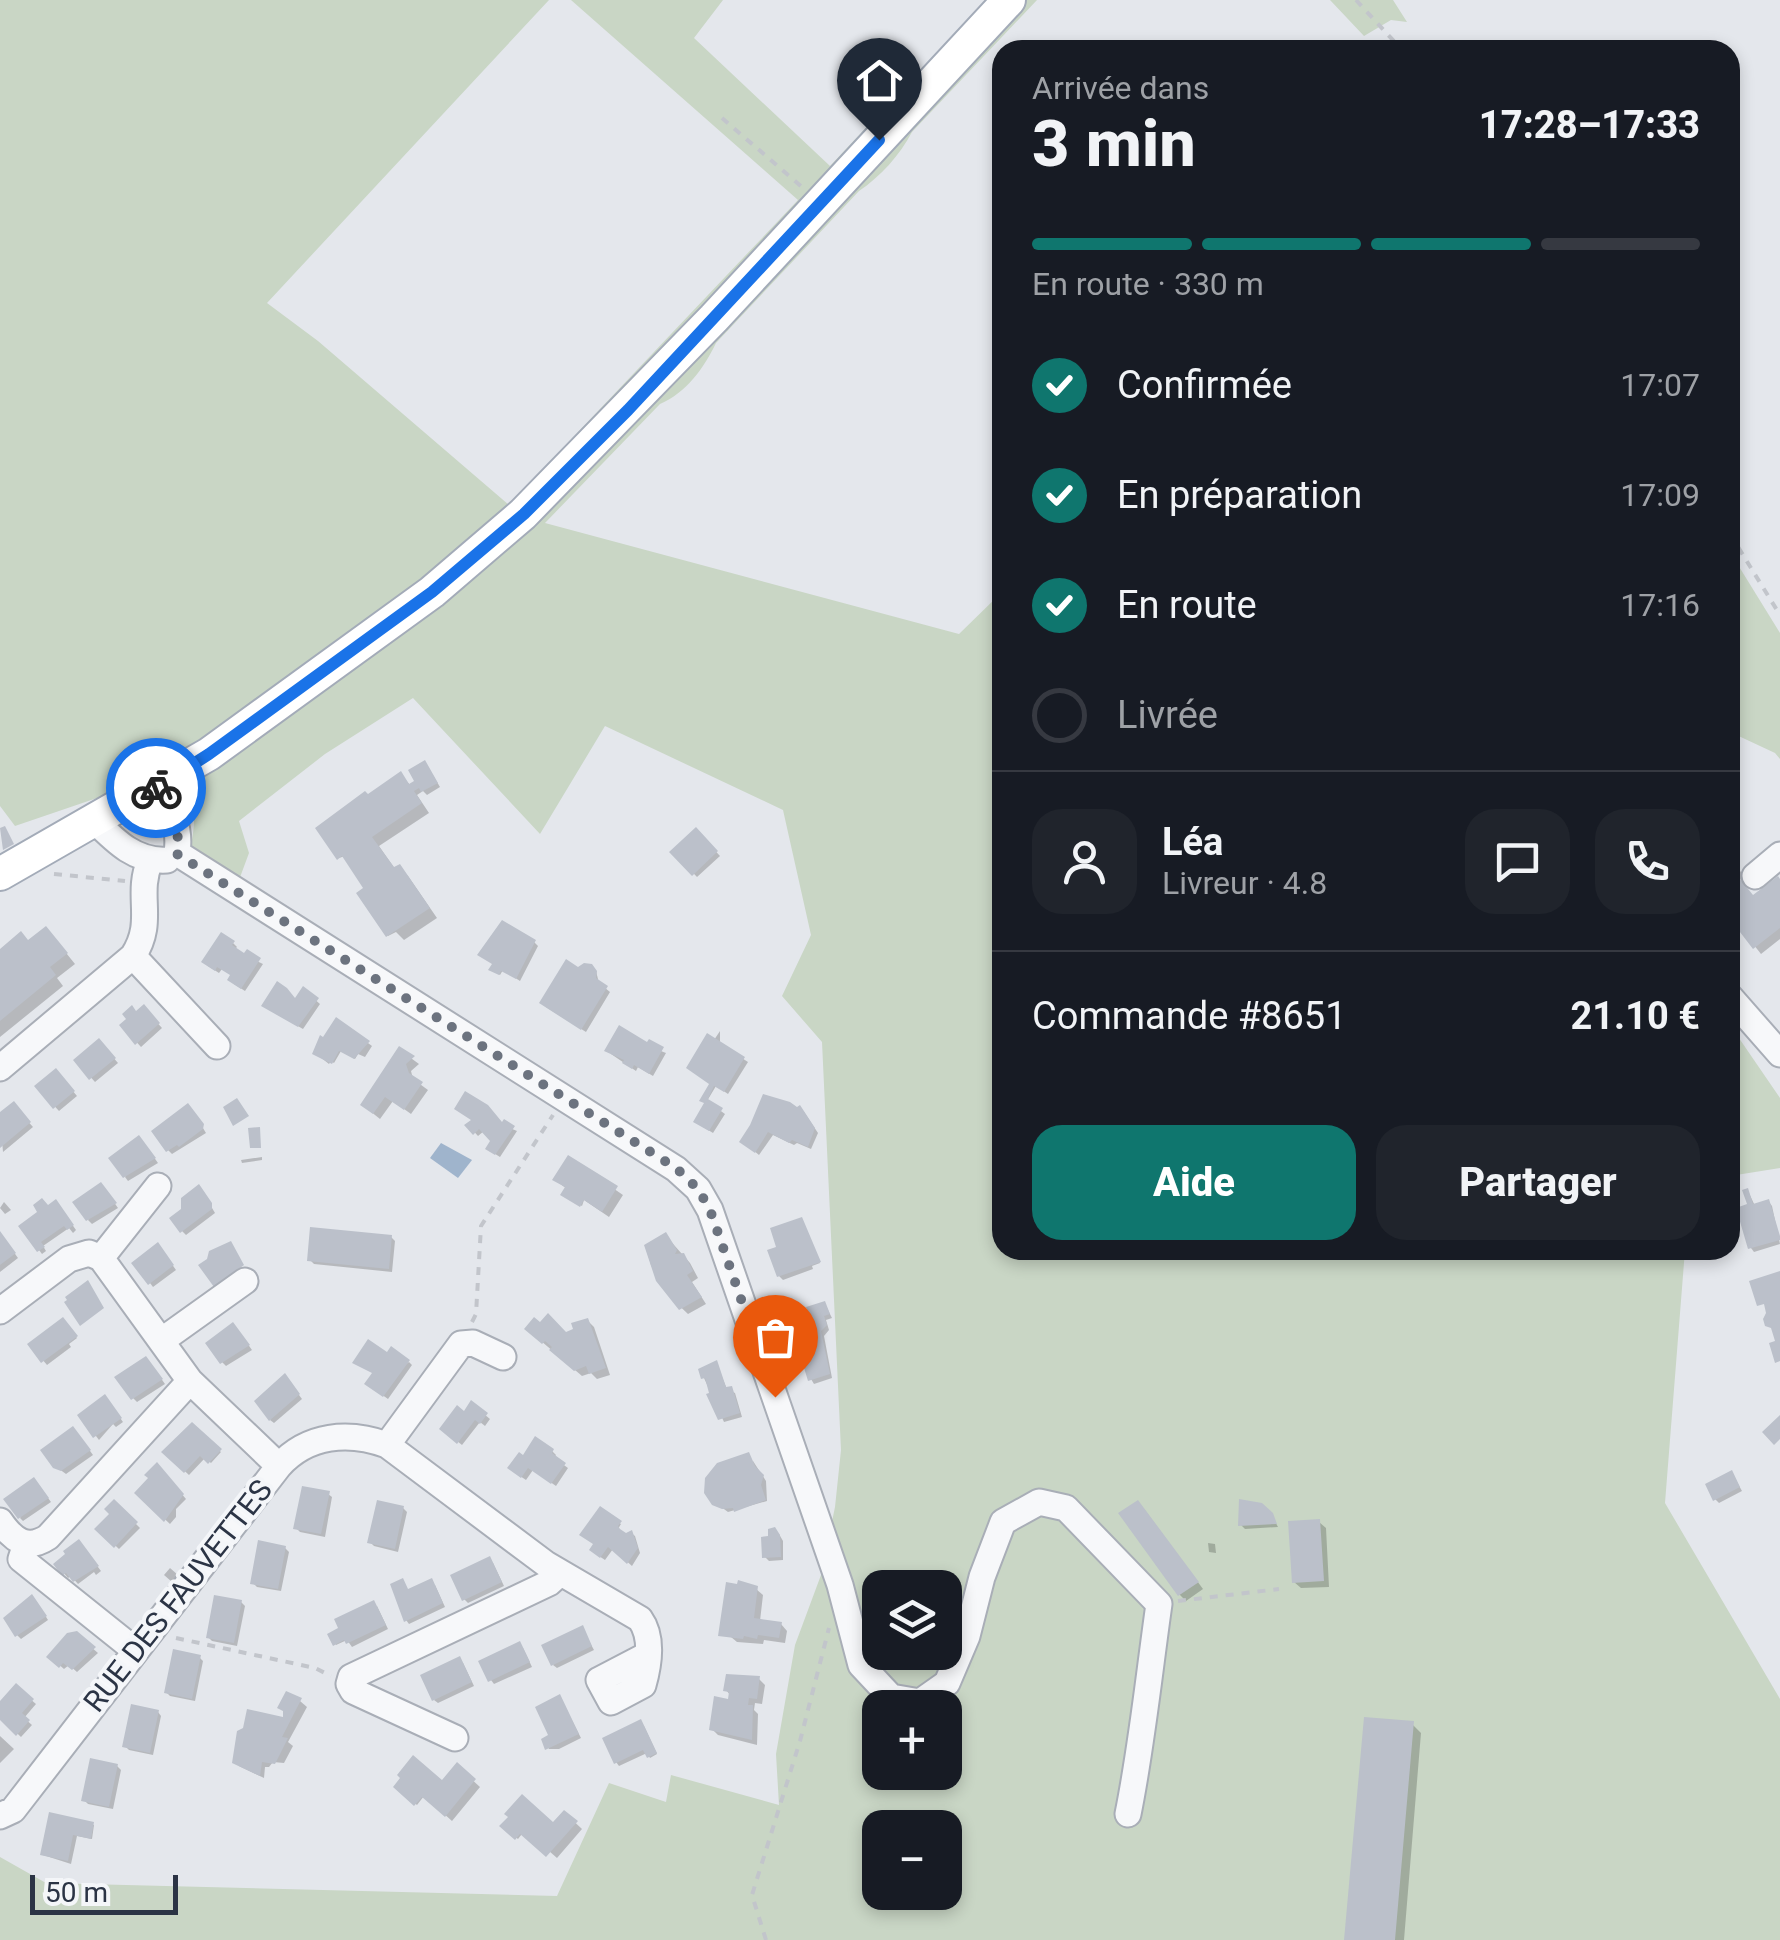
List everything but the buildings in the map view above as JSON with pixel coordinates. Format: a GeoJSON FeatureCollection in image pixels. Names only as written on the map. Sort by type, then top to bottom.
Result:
{"type":"FeatureCollection","features":[{"type":"Feature","properties":{"kind":"main road"},"geometry":{"type":"LineString","coordinates":[[10,868],[209,754],[432,592],[524,514],[628,410],[1009,0]]}},
{"type":"Feature","properties":{"kind":"street"},"geometry":{"type":"LineString","coordinates":[[147,871],[177,854],[180,835],[171,810],[155,787]]}},
{"type":"Feature","properties":{"kind":"street"},"geometry":{"type":"LineString","coordinates":[[0,1068],[132,956],[144,938],[147,871],[96,821]]}},
{"type":"Feature","properties":{"kind":"street"},"geometry":{"type":"LineString","coordinates":[[177,854],[676,1168],[698,1189],[710,1210],[840,1585],[861,1664],[891,1696],[920,1702],[947,1683],[1002,1522],[1039,1502],[1066,1508],[1158,1604],[1128,1814]]}},
{"type":"Feature","properties":{"kind":"street"},"geometry":{"type":"LineString","coordinates":[[1755,876],[1780,855]]}},
{"type":"Feature","properties":{"kind":"street"},"geometry":{"type":"LineString","coordinates":[[132,956],[217,1046]]}},
{"type":"Feature","properties":{"kind":"street"},"geometry":{"type":"LineString","coordinates":[[1740,1007],[1779,1047]]}},
{"type":"Feature","properties":{"kind":"street"},"geometry":{"type":"LineString","coordinates":[[101,1258],[158,1186]]}},
{"type":"Feature","properties":{"kind":"street"},"geometry":{"type":"LineString","coordinates":[[0,1312],[70,1259],[88,1253],[101,1258],[190,1382],[278,1466]]}},
{"type":"Feature","properties":{"kind":"street"},"geometry":{"type":"LineString","coordinates":[[162,1342],[245,1280]]}},
{"type":"Feature","properties":{"kind":"street"},"geometry":{"type":"LineString","coordinates":[[388,1444],[461,1344],[473,1343],[503,1357]]}},
{"type":"Feature","properties":{"kind":"street"},"geometry":{"type":"LineString","coordinates":[[16,1558],[48,1537],[190,1382]]}},
{"type":"Feature","properties":{"kind":"street","name":"RUE DES FAUVETTES"},"geometry":{"type":"LineString","coordinates":[[0,1816],[13,1810],[278,1466],[307,1444],[334,1436],[363,1436],[388,1444],[560,1573],[640,1619],[648,1630],[645,1656]]}},
{"type":"Feature","properties":{"kind":"street"},"geometry":{"type":"LineString","coordinates":[[0,1521],[15,1539],[16,1558],[136,1652]]}},
{"type":"Feature","properties":{"kind":"street"},"geometry":{"type":"LineString","coordinates":[[455,1738],[364,1697],[348,1684],[351,1676],[549,1584],[560,1573]]}},
{"type":"Feature","properties":{"kind":"path"},"geometry":{"type":"LineString","coordinates":[[1356,0],[1393,40]]}},
{"type":"Feature","properties":{"kind":"path"},"geometry":{"type":"LineString","coordinates":[[722,118],[822,202]]}},
{"type":"Feature","properties":{"kind":"path"},"geometry":{"type":"LineString","coordinates":[[1740,550],[1780,616]]}},
{"type":"Feature","properties":{"kind":"path"},"geometry":{"type":"LineString","coordinates":[[10,868],[27,873],[147,871]]}},
{"type":"Feature","properties":{"kind":"path"},"geometry":{"type":"LineString","coordinates":[[461,1344],[476,1314],[480,1226],[564,1098]]}},
{"type":"Feature","properties":{"kind":"path"},"geometry":{"type":"LineString","coordinates":[[766,1940],[752,1895],[800,1741],[840,1585]]}},
{"type":"Feature","properties":{"kind":"path"},"geometry":{"type":"LineString","coordinates":[[1158,1604],[1279,1589]]}},
{"type":"Feature","properties":{"kind":"path"},"geometry":{"type":"LineString","coordinates":[[155,1627],[165,1636],[316,1668],[348,1684]]}},
{"type":"Feature","properties":{"kind":"green space"},"geometry":{"type":"Polygon","coordinates":[[[0,0],[549,0],[267,303],[318,341],[509,505],[798,200],[571,0],[723,0],[694,38],[830,166],[986,0],[1037,0],[999,40],[992,40],[992,48],[912,132],[889,165],[859,191],[716,343],[693,379],[660,404],[545,523],[959,634],[992,602],[992,1260],[1684,1260],[1665,1503],[1780,1699],[1780,1940],[0,1940],[0,1857],[46,1883],[557,1896],[609,1783],[666,1802],[671,1775],[779,1805],[776,1754],[795,1645],[821,1575],[835,1507],[841,1450],[822,1042],[782,996],[811,935],[783,810],[605,726],[540,834],[413,698],[325,754],[239,821],[249,853],[239,880],[189,853],[194,824],[192,802],[169,757],[100,797],[15,826],[0,806],[0,0]]]}},
{"type":"Feature","properties":{"kind":"green space"},"geometry":{"type":"Polygon","coordinates":[[[1330,0],[1393,0],[1407,22],[1391,20],[1364,36],[1330,0]]]}},
{"type":"Feature","properties":{"kind":"green space"},"geometry":{"type":"Polygon","coordinates":[[[1740,568],[1780,633],[1780,759],[1740,737],[1740,568]]]}},
{"type":"Feature","properties":{"kind":"green space"},"geometry":{"type":"Polygon","coordinates":[[[1740,1040],[1780,1098],[1780,1168],[1740,1174],[1740,1040]]]}},
{"type":"Feature","properties":{"kind":"water"},"geometry":{"type":"Polygon","coordinates":[[[441,1143],[472,1160],[458,1178],[430,1158],[441,1143]]]}},
{"type":"Feature","properties":{"kind":"way so far"},"geometry":{"type":"LineString","coordinates":[[156,788],[171,810],[180,835],[177,854],[676,1168],[698,1189],[710,1210],[775,1397]]}},
{"type":"Feature","properties":{"kind":"route"},"geometry":{"type":"LineString","coordinates":[[156,788],[432,592],[524,514],[628,410],[879,140]]}}]}
